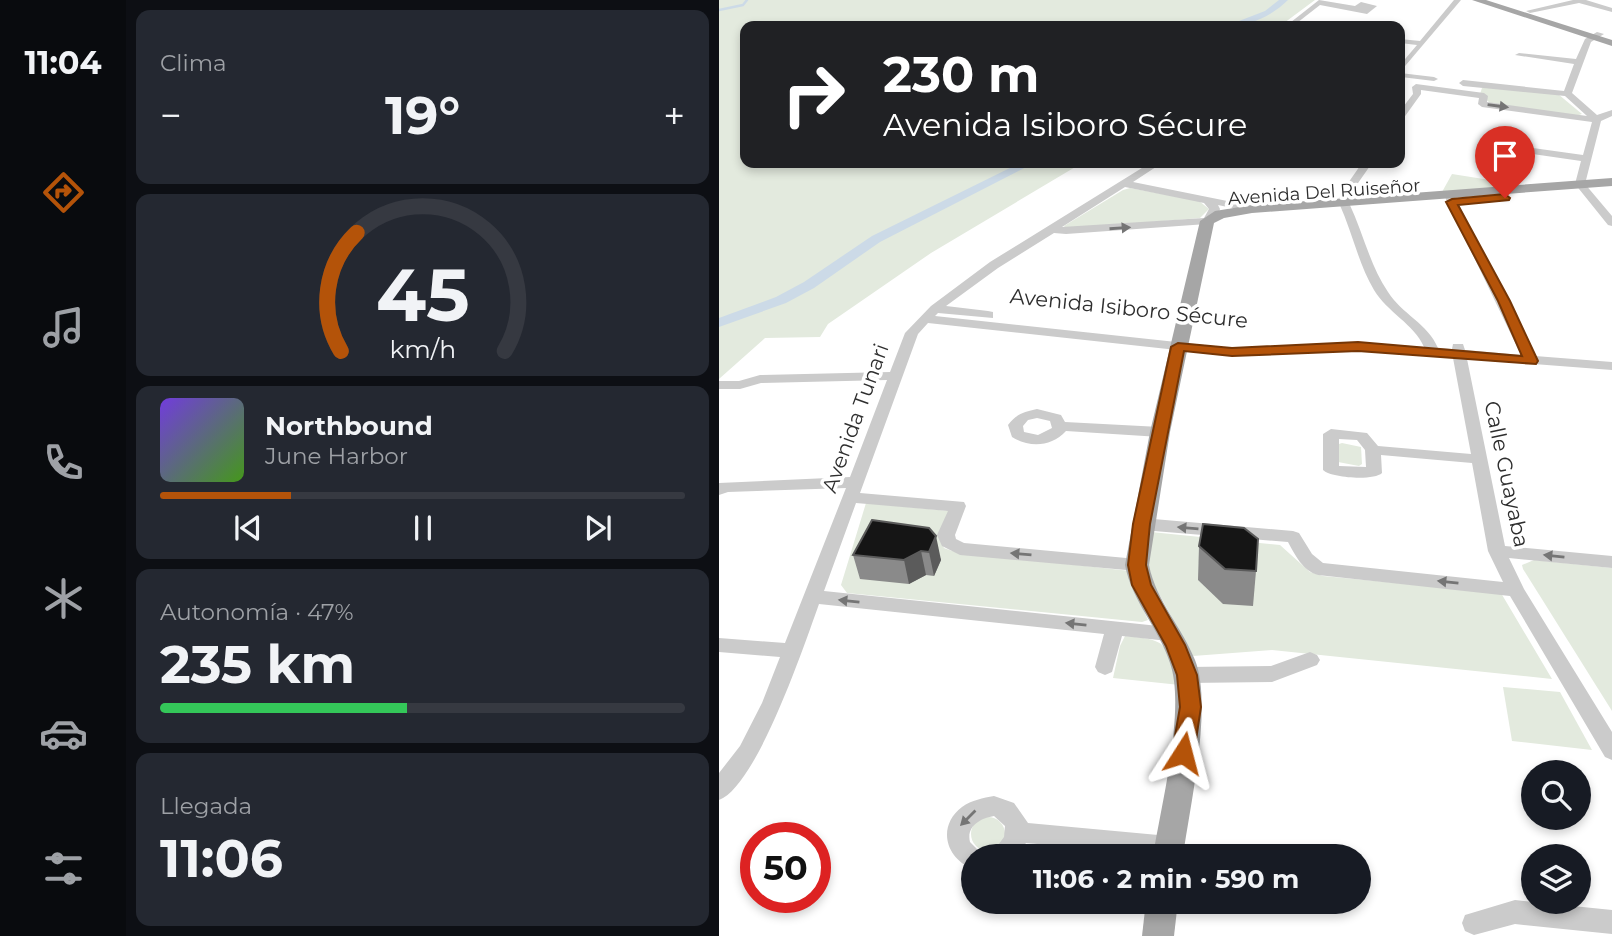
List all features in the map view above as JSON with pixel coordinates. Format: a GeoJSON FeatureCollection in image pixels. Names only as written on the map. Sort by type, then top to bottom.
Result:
{"type":"FeatureCollection","features":[{"type":"Feature","properties":{"kind":"main road"},"geometry":{"type":"LineString","coordinates":[[1477,0],[1612,40]]}},
{"type":"Feature","properties":{"kind":"main road"},"geometry":{"type":"LineString","coordinates":[[1492,0],[1596,35]]}},
{"type":"Feature","properties":{"kind":"main road","name":"Avenida Del Ruiseñor"},"geometry":{"type":"LineString","coordinates":[[1582,188],[1612,182]]}},
{"type":"Feature","properties":{"kind":"main road","name":"Avenida Del Ruiseñor"},"geometry":{"type":"LineString","coordinates":[[1207,221],[1450,198],[1582,188],[1612,189]]}},
{"type":"Feature","properties":{"kind":"main road","name":"Avenida Del Ruiseñor"},"geometry":{"type":"LineString","coordinates":[[1207,221],[1220,214],[1252,209],[1345,207]]}},
{"type":"Feature","properties":{"kind":"main road"},"geometry":{"type":"LineString","coordinates":[[1169,844],[1190,707],[1187,675],[1182,659],[1141,585],[1137,565],[1160,432],[1207,221]]}},
{"type":"Feature","properties":{"kind":"main road"},"geometry":{"type":"LineString","coordinates":[[1158,936],[1161,914]]}},
{"type":"Feature","properties":{"kind":"street"},"geometry":{"type":"LineString","coordinates":[[1405,64],[1458,0]]}},
{"type":"Feature","properties":{"kind":"street"},"geometry":{"type":"LineString","coordinates":[[1530,11],[1581,1],[1612,10]]}},
{"type":"Feature","properties":{"kind":"street"},"geometry":{"type":"LineString","coordinates":[[1296,21],[1321,2],[1356,8]]}},
{"type":"Feature","properties":{"kind":"street"},"geometry":{"type":"LineString","coordinates":[[1596,35],[1568,86],[1571,98],[1597,120]]}},
{"type":"Feature","properties":{"kind":"street"},"geometry":{"type":"LineString","coordinates":[[1405,41],[1421,43]]}},
{"type":"Feature","properties":{"kind":"street"},"geometry":{"type":"LineString","coordinates":[[1519,55],[1580,62]]}},
{"type":"Feature","properties":{"kind":"street"},"geometry":{"type":"LineString","coordinates":[[1405,71],[1603,105]]}},
{"type":"Feature","properties":{"kind":"street"},"geometry":{"type":"LineString","coordinates":[[1405,78],[1414,92]]}},
{"type":"Feature","properties":{"kind":"street"},"geometry":{"type":"LineString","coordinates":[[1474,94],[1479,85]]}},
{"type":"Feature","properties":{"kind":"street"},"geometry":{"type":"LineString","coordinates":[[1414,92],[1474,94],[1484,96],[1482,104],[1597,120]]}},
{"type":"Feature","properties":{"kind":"street"},"geometry":{"type":"LineString","coordinates":[[1405,108],[1414,92]]}},
{"type":"Feature","properties":{"kind":"street"},"geometry":{"type":"LineString","coordinates":[[1612,113],[1604,114],[1597,120],[1582,188],[1612,223]]}},
{"type":"Feature","properties":{"kind":"street"},"geometry":{"type":"LineString","coordinates":[[1505,147],[1587,159]]}},
{"type":"Feature","properties":{"kind":"street","name":"Avenida Tunari"},"geometry":{"type":"LineString","coordinates":[[719,790],[747,752],[772,704],[815,597],[912,333],[929,314],[994,265],[1149,168]]}},
{"type":"Feature","properties":{"kind":"street"},"geometry":{"type":"LineString","coordinates":[[1364,168],[1344,196],[1345,207],[1387,301],[1432,349]]}},
{"type":"Feature","properties":{"kind":"street","name":"Avenida Del Ruiseñor"},"geometry":{"type":"LineString","coordinates":[[1125,184],[1252,209]]}},
{"type":"Feature","properties":{"kind":"street"},"geometry":{"type":"LineString","coordinates":[[1450,198],[1529,356]]}},
{"type":"Feature","properties":{"kind":"street"},"geometry":{"type":"LineString","coordinates":[[1207,221],[1213,216],[1215,209],[1208,201]]}},
{"type":"Feature","properties":{"kind":"street","name":"Avenida Del Ruiseñor"},"geometry":{"type":"LineString","coordinates":[[1052,229],[1066,231],[1207,221]]}},
{"type":"Feature","properties":{"kind":"street","name":"Avenida Isiboro Sécure"},"geometry":{"type":"LineString","coordinates":[[929,314],[1180,343],[1232,352],[1358,346],[1529,356],[1612,366]]}},
{"type":"Feature","properties":{"kind":"street","name":"Calle Guayaba"},"geometry":{"type":"LineString","coordinates":[[1459,351],[1497,551],[1516,590],[1610,744]]}},
{"type":"Feature","properties":{"kind":"street","name":"Avenida Isiboro Sécure"},"geometry":{"type":"LineString","coordinates":[[1529,356],[1612,357]]}},
{"type":"Feature","properties":{"kind":"street"},"geometry":{"type":"LineString","coordinates":[[719,385],[760,379],[894,376]]}},
{"type":"Feature","properties":{"kind":"street"},"geometry":{"type":"LineString","coordinates":[[1060,426],[1160,432]]}},
{"type":"Feature","properties":{"kind":"street"},"geometry":{"type":"LineString","coordinates":[[1373,450],[1478,459]]}},
{"type":"Feature","properties":{"kind":"street"},"geometry":{"type":"LineString","coordinates":[[719,490],[725,487],[853,490],[958,506],[946,535],[948,542],[960,549],[1137,565]]}},
{"type":"Feature","properties":{"kind":"street"},"geometry":{"type":"LineString","coordinates":[[1142,524],[1294,537],[1306,558],[1318,569],[1516,590]]}},
{"type":"Feature","properties":{"kind":"street"},"geometry":{"type":"LineString","coordinates":[[1497,551],[1612,562]]}},
{"type":"Feature","properties":{"kind":"street"},"geometry":{"type":"LineString","coordinates":[[815,597],[1168,634]]}},
{"type":"Feature","properties":{"kind":"street"},"geometry":{"type":"LineString","coordinates":[[1105,667],[1115,628]]}},
{"type":"Feature","properties":{"kind":"street"},"geometry":{"type":"LineString","coordinates":[[719,645],[793,651]]}},
{"type":"Feature","properties":{"kind":"street"},"geometry":{"type":"LineString","coordinates":[[1187,675],[1272,674],[1310,660]]}},
{"type":"Feature","properties":{"kind":"street"},"geometry":{"type":"LineString","coordinates":[[961,846],[957,837],[958,828],[970,813],[989,806],[998,806],[1013,816],[1018,832],[1012,844]]}},
{"type":"Feature","properties":{"kind":"street"},"geometry":{"type":"LineString","coordinates":[[1018,832],[1113,844]]}},
{"type":"Feature","properties":{"kind":"street"},"geometry":{"type":"LineString","coordinates":[[1474,923],[1515,912],[1612,922]]}},
{"type":"Feature","properties":{"kind":"shaded area"},"geometry":{"type":"Polygon","coordinates":[[[719,0],[1315,0],[1287,21],[740,21],[740,168],[1074,168],[931,253],[828,324],[820,337],[765,338],[719,379],[719,0]]]}},
{"type":"Feature","properties":{"kind":"shaded area"},"geometry":{"type":"Polygon","coordinates":[[[1482,88],[1558,94],[1582,114],[1576,116],[1490,103],[1480,94],[1482,88]]]}},
{"type":"Feature","properties":{"kind":"shaded area"},"geometry":{"type":"Polygon","coordinates":[[[1452,174],[1527,186],[1442,192],[1452,174]]]}},
{"type":"Feature","properties":{"kind":"shaded area"},"geometry":{"type":"Polygon","coordinates":[[[1130,188],[1199,201],[1209,209],[1200,218],[1066,229],[1064,226],[1130,188]]]}},
{"type":"Feature","properties":{"kind":"shaded area"},"geometry":{"type":"Polygon","coordinates":[[[1339,444],[1361,447],[1362,464],[1359,466],[1338,462],[1339,444]]]}},
{"type":"Feature","properties":{"kind":"shaded area"},"geometry":{"type":"Polygon","coordinates":[[[866,503],[949,511],[940,539],[944,548],[952,551],[1130,571],[1132,586],[1148,620],[1142,622],[847,593],[841,585],[866,503]]]}},
{"type":"Feature","properties":{"kind":"shaded area"},"geometry":{"type":"Polygon","coordinates":[[[1151,532],[1280,545],[1310,572],[1323,576],[1501,593],[1552,679],[1272,650],[1193,656],[1152,581],[1148,562],[1151,532]]]}},
{"type":"Feature","properties":{"kind":"shaded area"},"geometry":{"type":"Polygon","coordinates":[[[1534,560],[1612,568],[1612,711],[1523,569],[1522,565],[1534,560]]]}},
{"type":"Feature","properties":{"kind":"shaded area"},"geometry":{"type":"Polygon","coordinates":[[[1125,636],[1159,642],[1168,653],[1180,685],[1113,678],[1125,636]]]}},
{"type":"Feature","properties":{"kind":"shaded area"},"geometry":{"type":"Polygon","coordinates":[[[1503,687],[1560,692],[1592,750],[1512,741],[1503,687]]]}},
{"type":"Feature","properties":{"kind":"shaded area"},"geometry":{"type":"Polygon","coordinates":[[[981,818],[995,818],[1004,827],[1002,844],[974,844],[972,841],[972,827],[981,818]]]}},
{"type":"Feature","properties":{"kind":"building"},"geometry":{"type":"Polygon","coordinates":[[[872,520],[929,528],[936,536],[929,552],[921,551],[904,560],[853,555],[872,520]]]}},
{"type":"Feature","properties":{"kind":"building"},"geometry":{"type":"Polygon","coordinates":[[[1203,524],[1244,528],[1258,539],[1256,571],[1225,569],[1199,546],[1203,524]]]}},
{"type":"Feature","properties":{"kind":"waterway"},"geometry":{"type":"LineString","coordinates":[[719,10],[743,5],[747,0]]}},
{"type":"Feature","properties":{"kind":"waterway"},"geometry":{"type":"LineString","coordinates":[[1245,21],[1268,13],[1284,0]]}},
{"type":"Feature","properties":{"kind":"waterway"},"geometry":{"type":"LineString","coordinates":[[719,323],[781,300],[809,285],[876,239],[1018,168]]}},
{"type":"Feature","properties":{"kind":"route"},"geometry":{"type":"LineString","coordinates":[[1183,753],[1190,707],[1187,675],[1176,645],[1141,585],[1137,565],[1142,524],[1178,347],[1232,352],[1358,346],[1531,361],[1504,301],[1452,202],[1505,198]]}}]}
